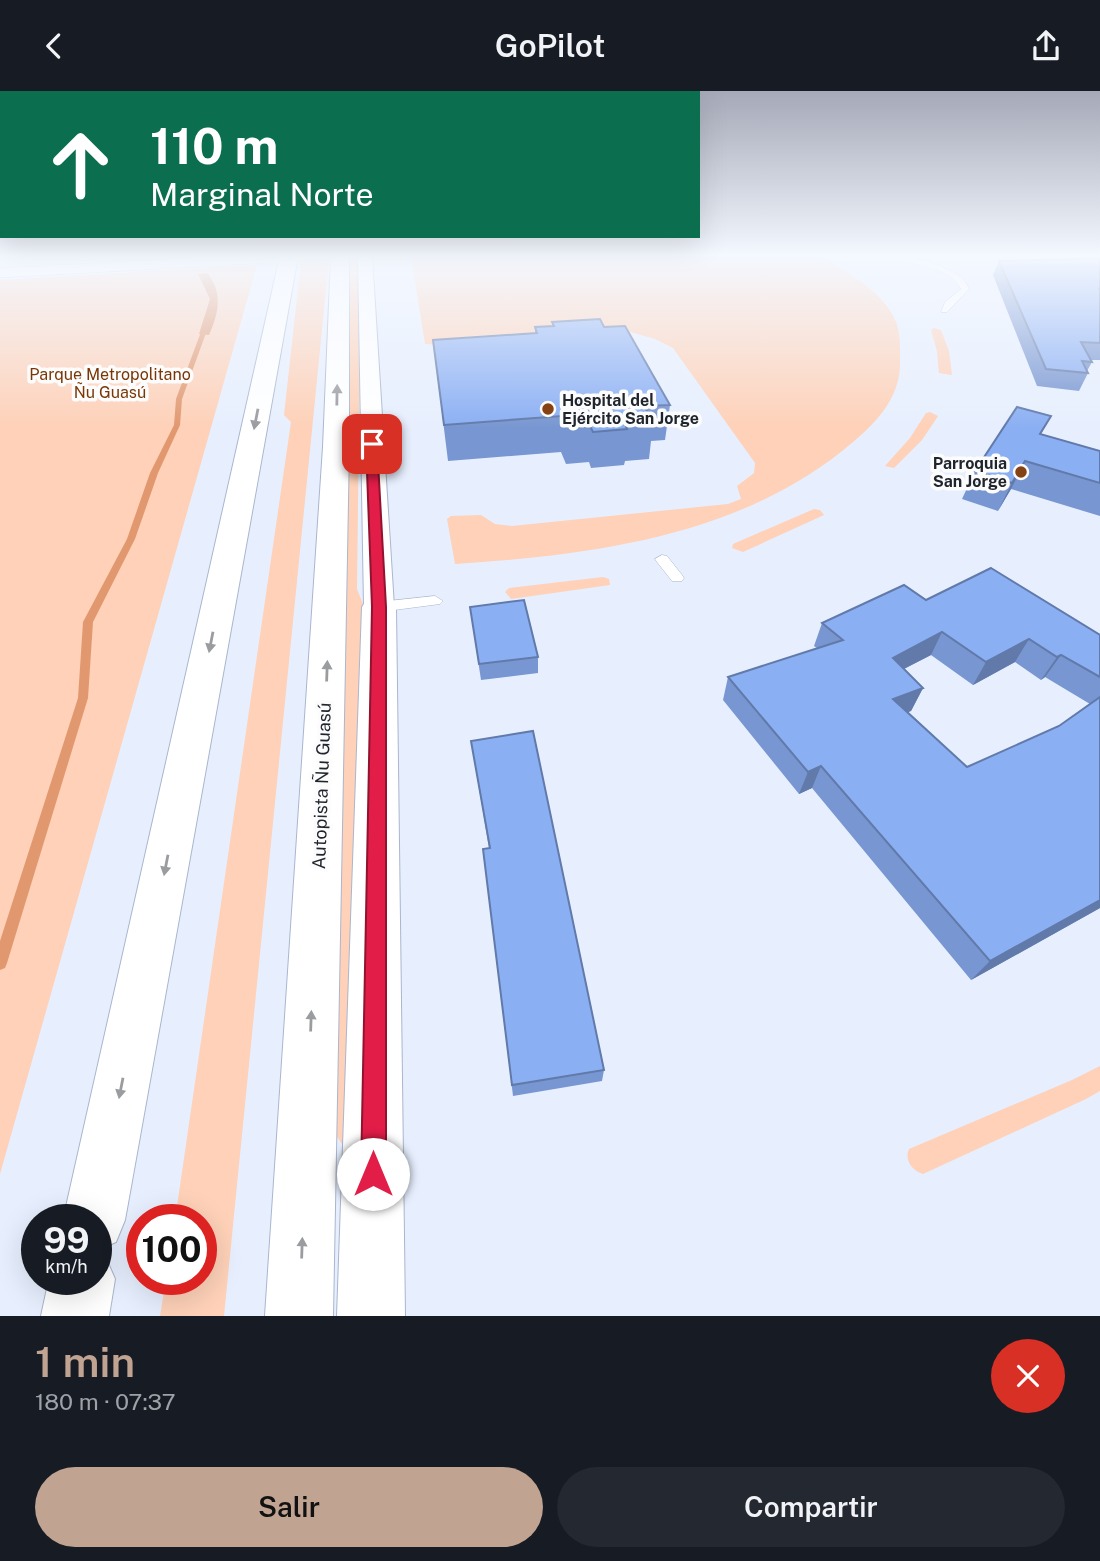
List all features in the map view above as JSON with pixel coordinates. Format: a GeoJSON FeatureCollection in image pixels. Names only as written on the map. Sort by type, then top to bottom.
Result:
{"type":"FeatureCollection","features":[{"type":"Feature","properties":{"kind":"highway"},"geometry":{"type":"LineString","coordinates":[[97,1204],[277,313]]}},
{"type":"Feature","properties":{"kind":"highway","name":"Autopista Ñu Guasú"},"geometry":{"type":"LineString","coordinates":[[299,1316],[336,447],[339,313]]}},
{"type":"Feature","properties":{"kind":"highway"},"geometry":{"type":"LineString","coordinates":[[371,1316],[379,607]]}},
{"type":"Feature","properties":{"kind":"highway"},"geometry":{"type":"LineString","coordinates":[[75,1316],[79,1295]]}},
{"type":"Feature","properties":{"kind":"street"},"geometry":{"type":"LineString","coordinates":[[367,313],[379,607]]}},
{"type":"Feature","properties":{"kind":"lane"},"geometry":{"type":"LineString","coordinates":[[662,559],[677,578]]}},
{"type":"Feature","properties":{"kind":"lane"},"geometry":{"type":"LineString","coordinates":[[379,607],[435,601]]}},
{"type":"Feature","properties":{"kind":"green space","name":"Parque Metropolitano Ñu Guasú"},"geometry":{"type":"Polygon","coordinates":[[[0,313],[243,313],[0,1174],[0,313]]]}},
{"type":"Feature","properties":{"kind":"green space"},"geometry":{"type":"Polygon","coordinates":[[[295,313],[324,313],[224,1316],[160,1316],[163,1295],[217,1295],[217,1204],[177,1204],[291,422],[284,415],[295,313]]]}},
{"type":"Feature","properties":{"kind":"green space"},"geometry":{"type":"Polygon","coordinates":[[[350,313],[360,313],[357,589],[366,612],[347,1142],[342,1144],[329,1125],[347,592],[350,313]]]}},
{"type":"Feature","properties":{"kind":"green space"},"geometry":{"type":"Polygon","coordinates":[[[420,313],[892,313],[899,337],[900,364],[896,387],[886,408],[862,434],[810,474],[764,499],[716,520],[613,546],[455,564],[447,519],[451,516],[481,515],[495,524],[512,526],[728,504],[741,499],[737,486],[754,473],[755,463],[673,348],[655,339],[616,328],[471,336],[447,345],[425,344],[420,313]]]}},
{"type":"Feature","properties":{"kind":"green space"},"geometry":{"type":"Polygon","coordinates":[[[931,330],[941,330],[949,351],[952,375],[939,373],[931,330]]]}},
{"type":"Feature","properties":{"kind":"green space"},"geometry":{"type":"Polygon","coordinates":[[[926,413],[938,416],[922,440],[894,468],[885,466],[910,438],[926,413]]]}},
{"type":"Feature","properties":{"kind":"green space"},"geometry":{"type":"Polygon","coordinates":[[[814,509],[820,510],[824,515],[743,552],[732,548],[733,544],[814,509]]]}},
{"type":"Feature","properties":{"kind":"green space"},"geometry":{"type":"Polygon","coordinates":[[[603,577],[609,579],[610,585],[511,599],[505,592],[509,588],[603,577]]]}},
{"type":"Feature","properties":{"kind":"green space"},"geometry":{"type":"Polygon","coordinates":[[[1100,1066],[1100,1091],[1086,1099],[923,1174],[910,1165],[909,1149],[1100,1066]]]}},
{"type":"Feature","properties":{"kind":"shaded area"},"geometry":{"type":"Polygon","coordinates":[[[206,313],[216,313],[209,335],[199,334],[206,313]]]}},
{"type":"Feature","properties":{"kind":"building"},"geometry":{"type":"Polygon","coordinates":[[[1022,313],[1100,313],[1100,343],[1081,342],[1092,362],[1082,361],[1088,373],[1046,369],[1022,313]]]}},
{"type":"Feature","properties":{"kind":"building","name":"Hospital del Ejército San Jorge"},"geometry":{"type":"Polygon","coordinates":[[[600,319],[604,327],[625,326],[670,405],[644,406],[653,422],[625,424],[627,429],[593,432],[590,426],[566,427],[562,416],[444,425],[433,340],[537,333],[535,327],[554,326],[552,322],[600,319]]]}},
{"type":"Feature","properties":{"kind":"building"},"geometry":{"type":"Polygon","coordinates":[[[1017,407],[1051,416],[1040,434],[1100,451],[1100,483],[1025,461],[1012,483],[975,471],[1017,407]]]}},
{"type":"Feature","properties":{"kind":"building"},"geometry":{"type":"Polygon","coordinates":[[[991,568],[1100,635],[1100,677],[1061,655],[1057,657],[1029,639],[986,662],[942,632],[893,658],[923,688],[893,699],[967,767],[1059,726],[1100,697],[1100,900],[990,961],[821,766],[808,772],[728,677],[843,640],[822,623],[904,585],[926,600],[991,568]]]}},
{"type":"Feature","properties":{"kind":"building"},"geometry":{"type":"Polygon","coordinates":[[[524,600],[538,657],[479,664],[470,607],[524,600]]]}},
{"type":"Feature","properties":{"kind":"building"},"geometry":{"type":"Polygon","coordinates":[[[533,731],[604,1070],[512,1085],[483,849],[490,848],[471,741],[533,731]]]}},
{"type":"Feature","properties":{"kind":"waterway"},"geometry":{"type":"LineString","coordinates":[[0,963],[83,698],[88,622],[131,539],[154,473],[177,425],[179,399],[207,322]]}},
{"type":"Feature","properties":{"kind":"place","name":"Hospital del Ejército San Jorge"},"geometry":{"type":"Point","coordinates":[548,409]}},
{"type":"Feature","properties":{"kind":"place","name":"Parroquia San Jorge"},"geometry":{"type":"Point","coordinates":[1021,472]}},
{"type":"Feature","properties":{"kind":"route"},"geometry":{"type":"LineString","coordinates":[[372,444],[379,607],[373,1174]]}}]}
